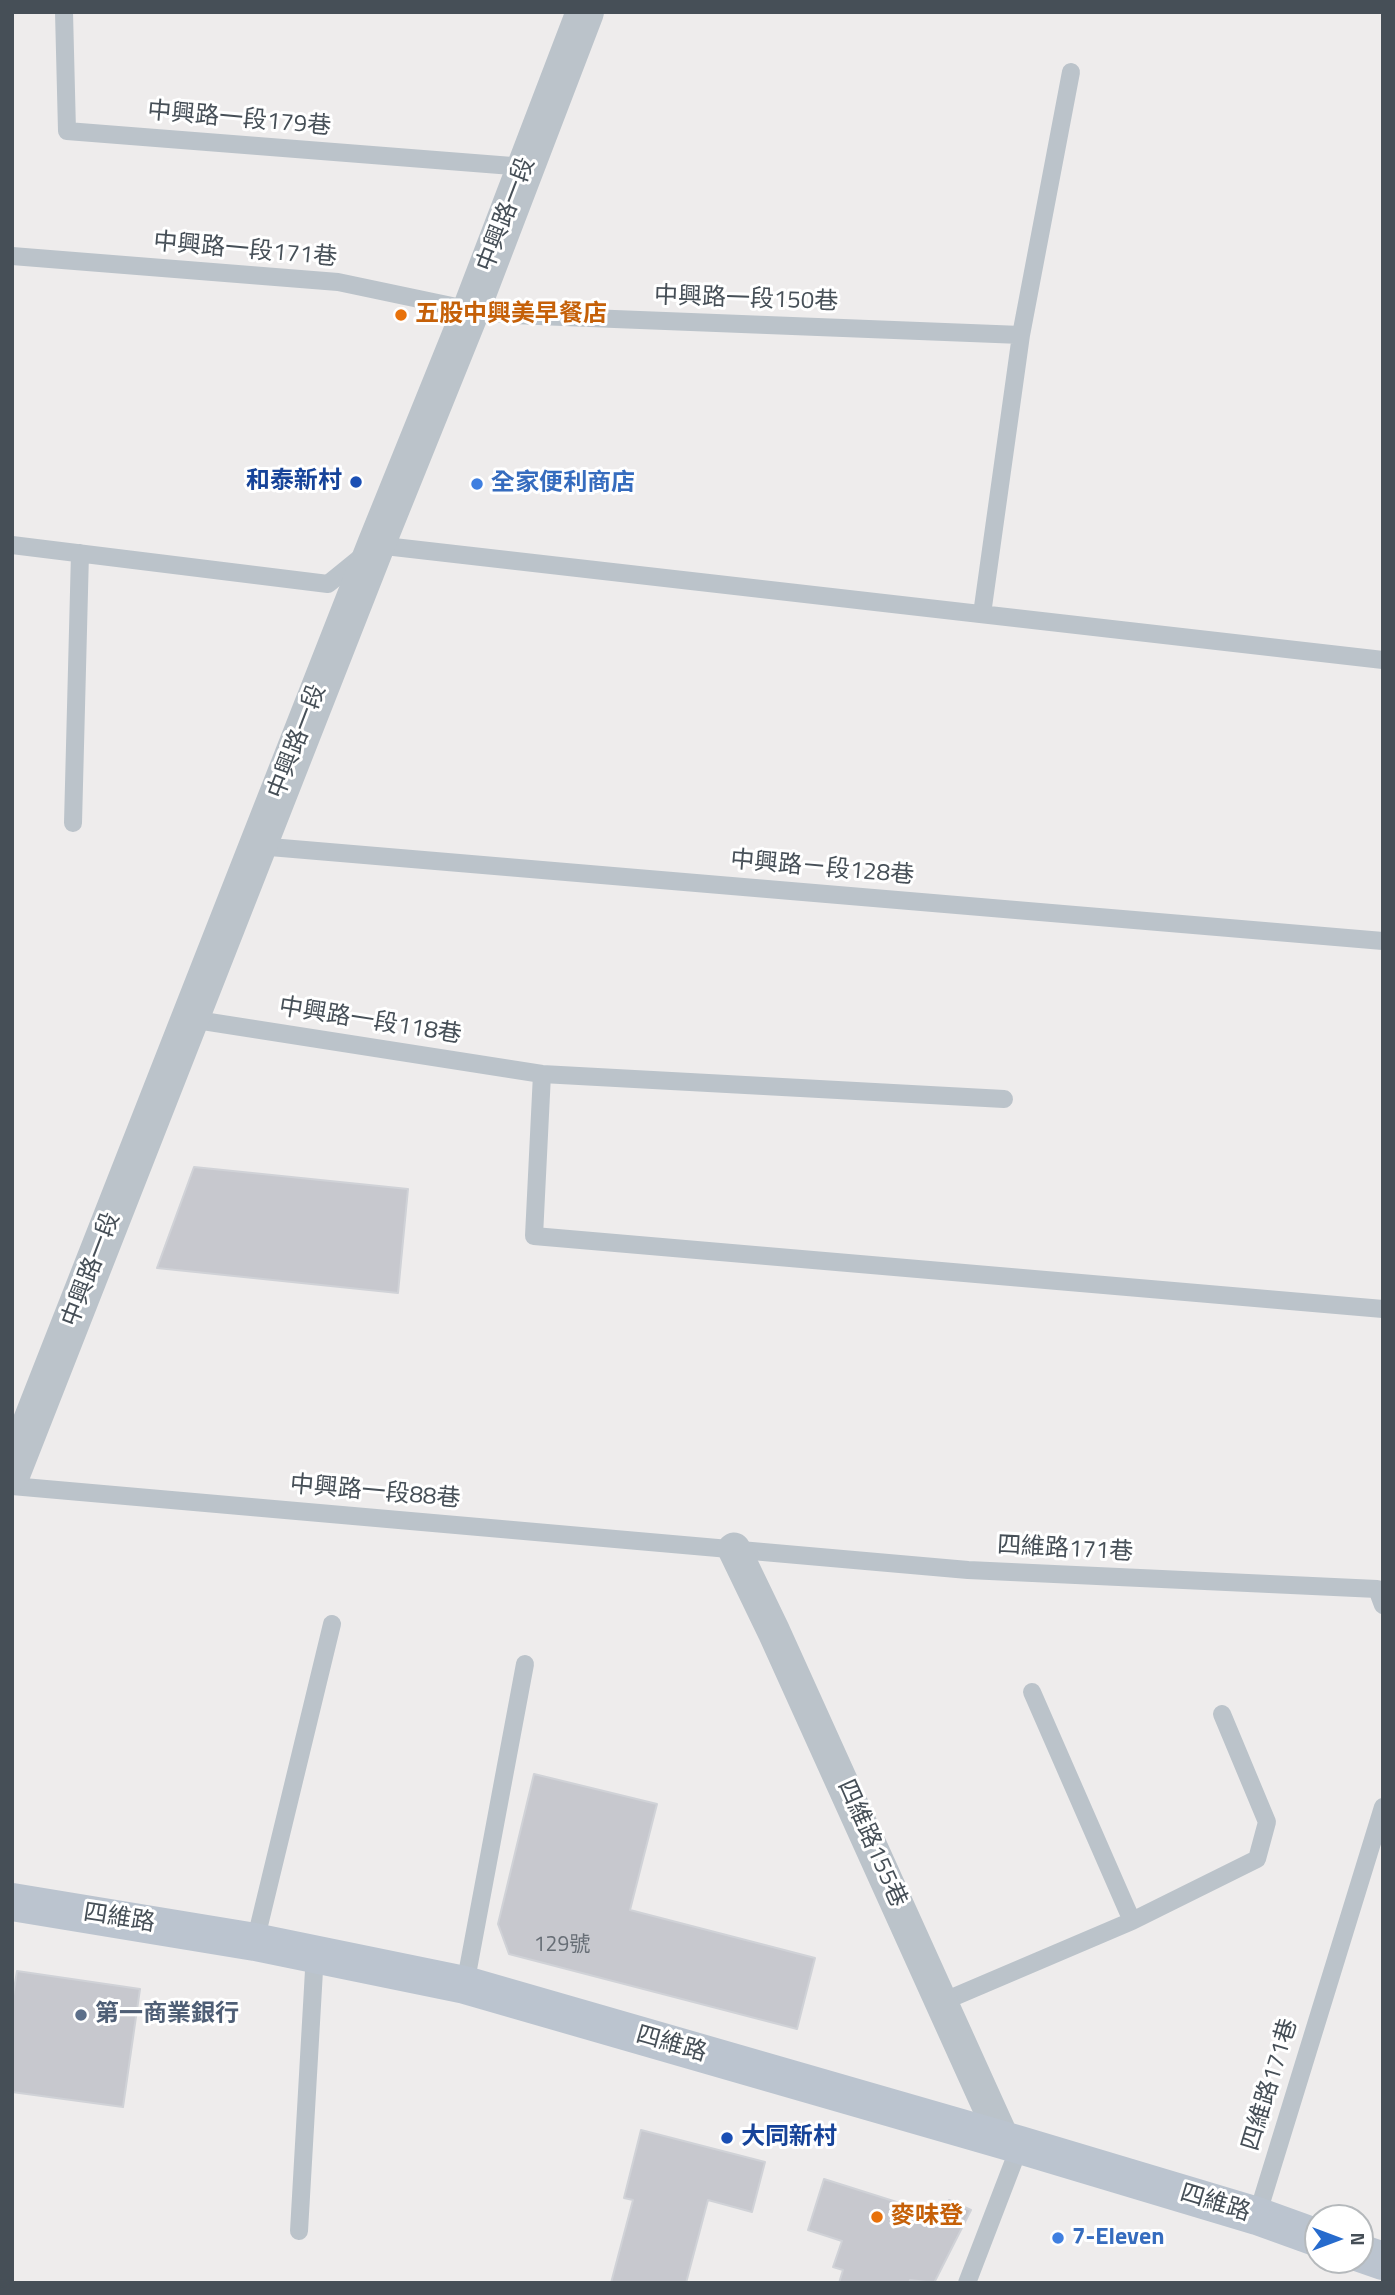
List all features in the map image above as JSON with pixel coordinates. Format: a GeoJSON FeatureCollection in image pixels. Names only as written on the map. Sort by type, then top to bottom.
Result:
{"type":"FeatureCollection","features":[{"type":"Feature","properties":{"kind":"main road","name":"四維路"},"geometry":{"type":"LineString","coordinates":[[12,1902],[315,1953],[466,1985],[1012,2143],[1257,2216],[1304,2233]]}},
{"type":"Feature","properties":{"kind":"street","name":"中興路一段"},"geometry":{"type":"LineString","coordinates":[[12,1472],[471,310],[585,12]]}},
{"type":"Feature","properties":{"kind":"street","name":"四維路155巷"},"geometry":{"type":"LineString","coordinates":[[734,1549],[942,2002],[1012,2143]]}},
{"type":"Feature","properties":{"kind":"lane","name":"中興路一段179巷"},"geometry":{"type":"LineString","coordinates":[[64,12],[67,131],[524,167]]}},
{"type":"Feature","properties":{"kind":"lane"},"geometry":{"type":"LineString","coordinates":[[982,614],[1021,335],[1071,72]]}},
{"type":"Feature","properties":{"kind":"lane","name":"中興路一段171巷"},"geometry":{"type":"LineString","coordinates":[[12,256],[338,282],[471,310]]}},
{"type":"Feature","properties":{"kind":"lane","name":"中興路一段150巷"},"geometry":{"type":"LineString","coordinates":[[471,310],[513,315],[1021,335]]}},
{"type":"Feature","properties":{"kind":"lane"},"geometry":{"type":"LineString","coordinates":[[12,545],[328,584],[376,545],[1383,660]]}},
{"type":"Feature","properties":{"kind":"lane"},"geometry":{"type":"LineString","coordinates":[[73,823],[80,553]]}},
{"type":"Feature","properties":{"kind":"lane","name":"中興路ㄧ段128巷"},"geometry":{"type":"LineString","coordinates":[[258,846],[1383,942]]}},
{"type":"Feature","properties":{"kind":"lane","name":"中興路一段118巷"},"geometry":{"type":"LineString","coordinates":[[191,1019],[542,1074],[1004,1099]]}},
{"type":"Feature","properties":{"kind":"lane"},"geometry":{"type":"LineString","coordinates":[[542,1074],[534,1236],[1383,1309]]}},
{"type":"Feature","properties":{"kind":"lane","name":"中興路一段88巷"},"geometry":{"type":"LineString","coordinates":[[12,1486],[734,1549]]}},
{"type":"Feature","properties":{"kind":"lane","name":"四維路171巷"},"geometry":{"type":"LineString","coordinates":[[734,1549],[968,1570],[1377,1589],[1383,1605]]}},
{"type":"Feature","properties":{"kind":"lane"},"geometry":{"type":"LineString","coordinates":[[254,1942],[332,1624]]}},
{"type":"Feature","properties":{"kind":"lane"},"geometry":{"type":"LineString","coordinates":[[466,1985],[524,1664]]}},
{"type":"Feature","properties":{"kind":"lane"},"geometry":{"type":"LineString","coordinates":[[1032,1692],[1132,1920]]}},
{"type":"Feature","properties":{"kind":"lane"},"geometry":{"type":"LineString","coordinates":[[942,2002],[1132,1920],[1257,1859],[1267,1822],[1222,1714]]}},
{"type":"Feature","properties":{"kind":"lane","name":"四維路171巷"},"geometry":{"type":"LineString","coordinates":[[1257,2216],[1383,1807]]}},
{"type":"Feature","properties":{"kind":"lane"},"geometry":{"type":"LineString","coordinates":[[299,2231],[315,1953]]}},
{"type":"Feature","properties":{"kind":"lane"},"geometry":{"type":"LineString","coordinates":[[968,2283],[1012,2143]]}},
{"type":"Feature","properties":{"kind":"building"},"geometry":{"type":"Polygon","coordinates":[[[194,1167],[408,1189],[398,1293],[157,1268],[194,1167]]]}},
{"type":"Feature","properties":{"kind":"building"},"geometry":{"type":"Polygon","coordinates":[[[534,1774],[657,1804],[630,1910],[815,1958],[797,2029],[509,1954],[498,1924],[534,1774]]]}},
{"type":"Feature","properties":{"kind":"building"},"geometry":{"type":"Polygon","coordinates":[[[17,1971],[140,1989],[123,2107],[12,2092],[12,2002],[17,1971]]]}},
{"type":"Feature","properties":{"kind":"building"},"geometry":{"type":"Polygon","coordinates":[[[641,2130],[765,2162],[752,2212],[708,2200],[686,2283],[611,2283],[633,2200],[624,2198],[641,2130]]]}},
{"type":"Feature","properties":{"kind":"building"},"geometry":{"type":"Polygon","coordinates":[[[824,2179],[944,2217],[949,2200],[971,2210],[934,2283],[910,2280],[909,2283],[839,2283],[843,2270],[833,2267],[842,2241],[808,2230],[824,2179]]]}},
{"type":"Feature","properties":{"kind":"place","name":"五股中興美早餐店"},"geometry":{"type":"Point","coordinates":[401,315]}},
{"type":"Feature","properties":{"kind":"place","name":"和泰新村"},"geometry":{"type":"Point","coordinates":[356,482]}},
{"type":"Feature","properties":{"kind":"place","name":"全家便利商店"},"geometry":{"type":"Point","coordinates":[477,484]}},
{"type":"Feature","properties":{"kind":"place","name":"第一商業銀行"},"geometry":{"type":"Point","coordinates":[81,2015]}},
{"type":"Feature","properties":{"kind":"place","name":"大同新村"},"geometry":{"type":"Point","coordinates":[727,2138]}},
{"type":"Feature","properties":{"kind":"place","name":"麥味登"},"geometry":{"type":"Point","coordinates":[877,2217]}},
{"type":"Feature","properties":{"kind":"place","name":"7-Eleven"},"geometry":{"type":"Point","coordinates":[1058,2238]}}]}
